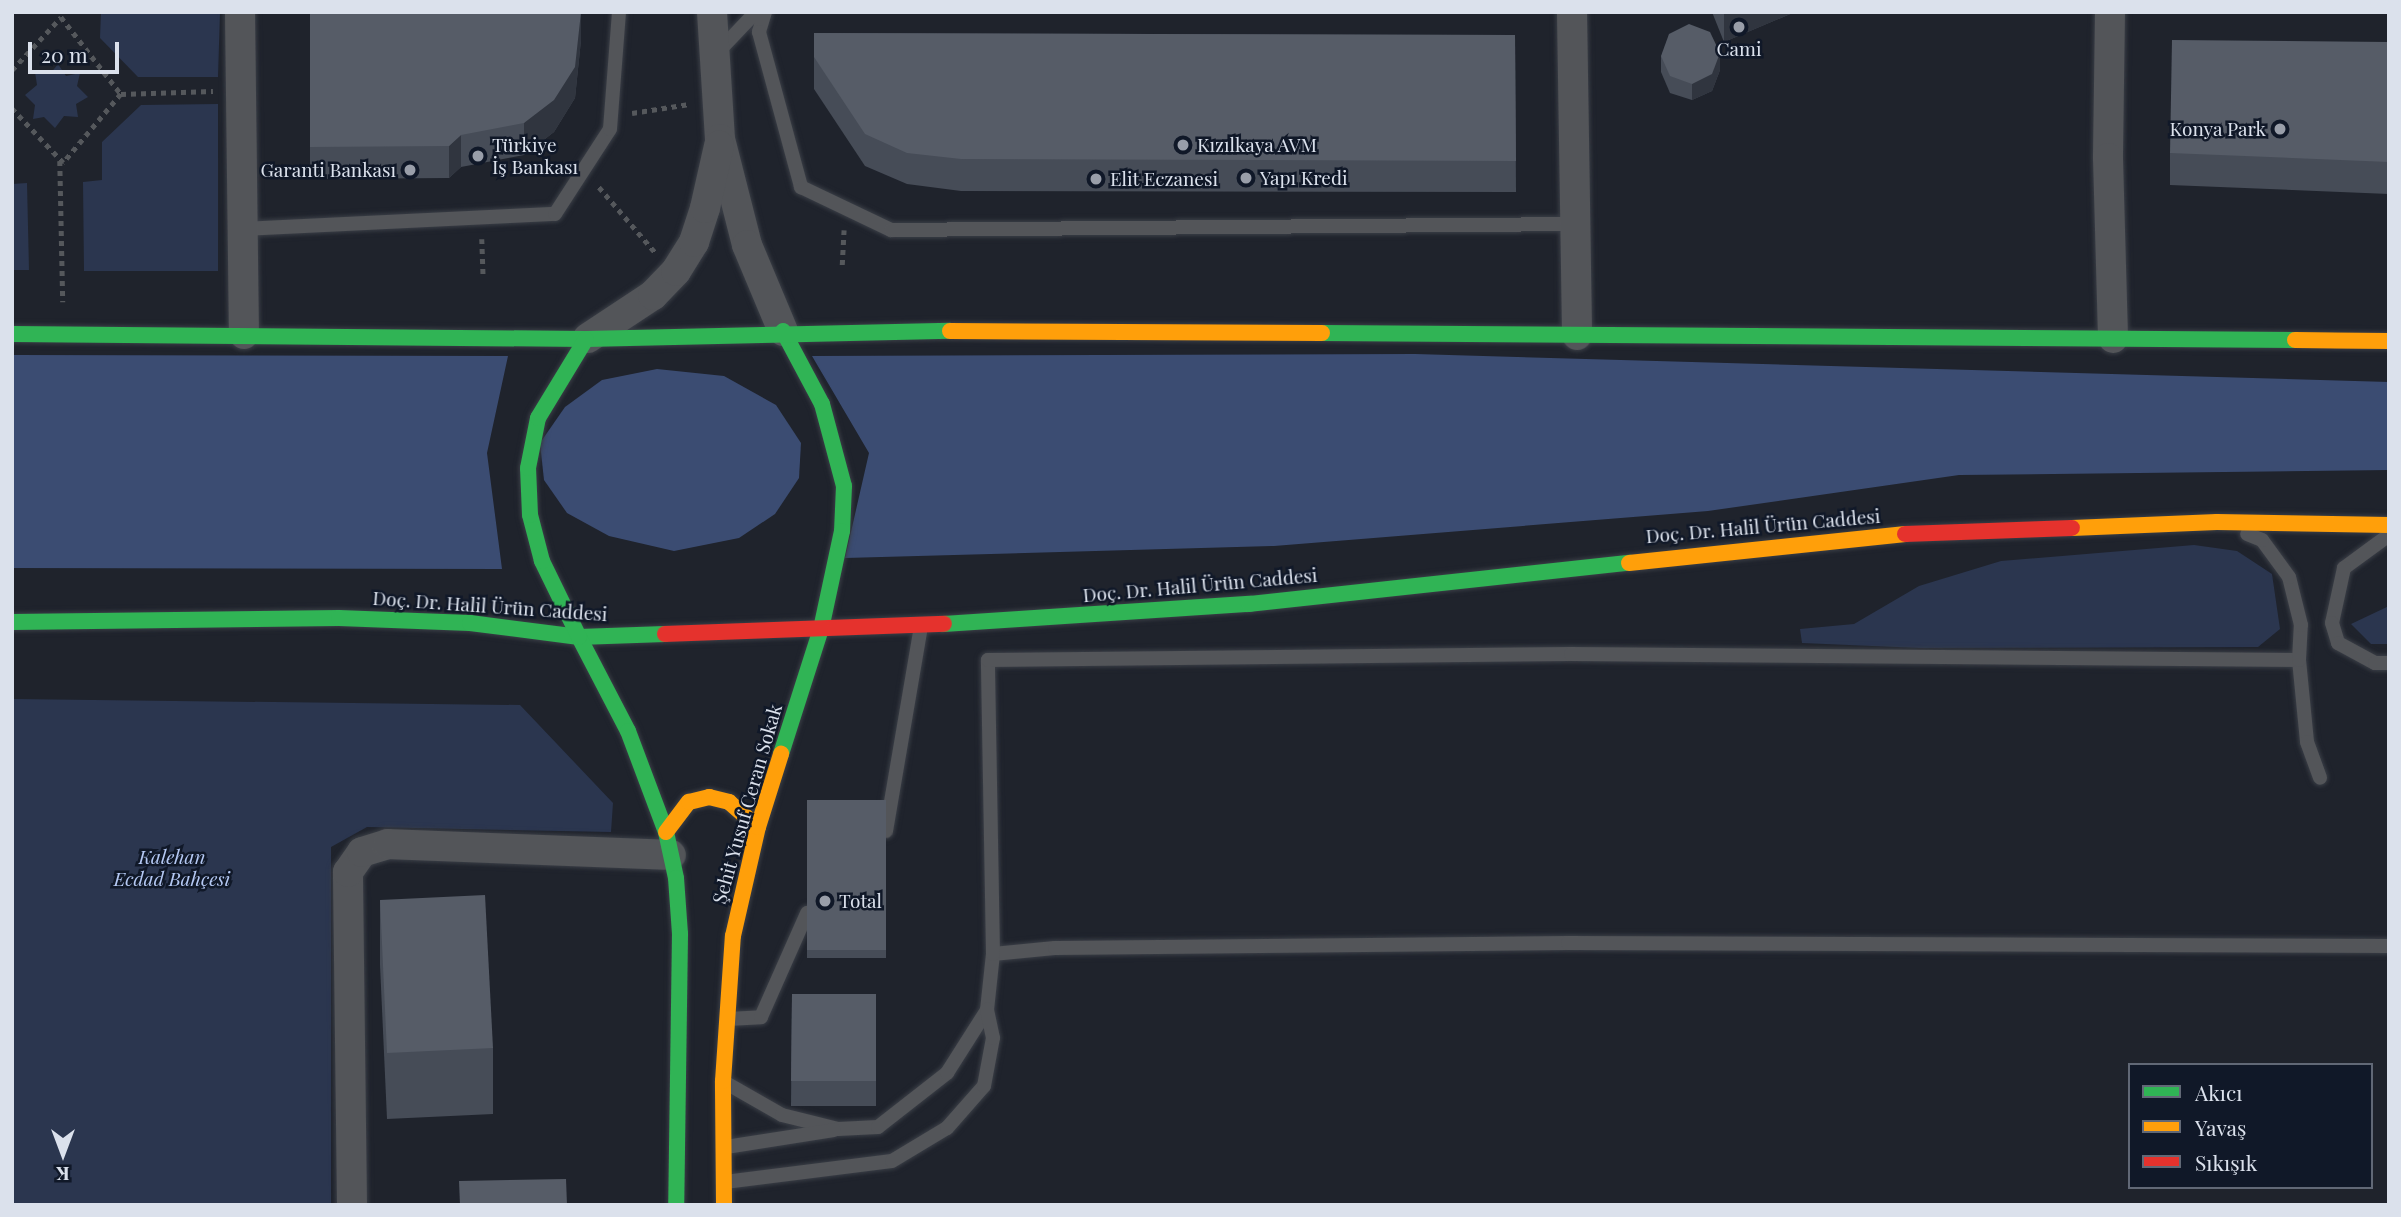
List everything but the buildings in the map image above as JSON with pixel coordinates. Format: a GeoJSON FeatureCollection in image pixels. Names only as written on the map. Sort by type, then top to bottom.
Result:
{"type":"FeatureCollection","features":[{"type":"Feature","properties":{"kind":"main road"},"geometry":{"type":"LineString","coordinates":[[12,334],[586,339],[783,331],[2389,341]]}},
{"type":"Feature","properties":{"kind":"main road","name":"Şehit Yusuf Ceran Sokak"},"geometry":{"type":"LineString","coordinates":[[724,1205],[723,1081],[733,936],[758,827],[821,629],[842,531],[844,486],[822,404],[783,331]]}},
{"type":"Feature","properties":{"kind":"main road"},"geometry":{"type":"LineString","coordinates":[[586,339],[538,418],[528,468],[530,515],[542,561],[628,731],[668,843],[680,934],[676,1205]]}},
{"type":"Feature","properties":{"kind":"main road","name":"Doç. Dr. Halil Ürün Caddesi"},"geometry":{"type":"LineString","coordinates":[[12,622],[340,618],[470,623],[579,637],[921,625],[1249,604],[1811,541],[1974,529],[2217,522],[2389,525]]}},
{"type":"Feature","properties":{"kind":"main road"},"geometry":{"type":"LineString","coordinates":[[668,843],[689,802],[709,797],[729,802],[758,827]]}},
{"type":"Feature","properties":{"kind":"street"},"geometry":{"type":"LineString","coordinates":[[240,12],[244,334]]}},
{"type":"Feature","properties":{"kind":"street"},"geometry":{"type":"LineString","coordinates":[[712,12],[720,139],[747,245],[783,331]]}},
{"type":"Feature","properties":{"kind":"street"},"geometry":{"type":"LineString","coordinates":[[1572,12],[1573,224],[1577,335]]}},
{"type":"Feature","properties":{"kind":"street"},"geometry":{"type":"LineString","coordinates":[[2110,12],[2108,158],[2113,338]]}},
{"type":"Feature","properties":{"kind":"street"},"geometry":{"type":"LineString","coordinates":[[586,339],[636,309],[673,274],[694,242],[720,139]]}},
{"type":"Feature","properties":{"kind":"street"},"geometry":{"type":"LineString","coordinates":[[352,1205],[348,872],[362,852],[388,844],[668,843]]}},
{"type":"Feature","properties":{"kind":"lane"},"geometry":{"type":"LineString","coordinates":[[244,229],[555,214],[610,129],[619,12]]}},
{"type":"Feature","properties":{"kind":"lane"},"geometry":{"type":"LineString","coordinates":[[715,55],[756,12]]}},
{"type":"Feature","properties":{"kind":"lane"},"geometry":{"type":"LineString","coordinates":[[765,12],[759,32],[801,187],[891,230],[1573,224]]}},
{"type":"Feature","properties":{"kind":"lane"},"geometry":{"type":"LineString","coordinates":[[2217,522],[2262,540],[2289,577],[2301,625],[2299,660],[2307,742],[2320,778]]}},
{"type":"Feature","properties":{"kind":"lane"},"geometry":{"type":"LineString","coordinates":[[2389,535],[2344,568],[2332,623],[2338,643],[2375,663],[2389,663]]}},
{"type":"Feature","properties":{"kind":"lane"},"geometry":{"type":"LineString","coordinates":[[886,831],[921,625]]}},
{"type":"Feature","properties":{"kind":"lane"},"geometry":{"type":"LineString","coordinates":[[723,1182],[892,1161],[947,1128],[984,1087],[993,1038],[987,1010],[993,954],[988,660],[1584,654],[2299,660]]}},
{"type":"Feature","properties":{"kind":"lane"},"geometry":{"type":"LineString","coordinates":[[727,1019],[761,1017],[807,913]]}},
{"type":"Feature","properties":{"kind":"lane"},"geometry":{"type":"LineString","coordinates":[[993,954],[1088,948],[1568,943],[2389,946]]}},
{"type":"Feature","properties":{"kind":"lane"},"geometry":{"type":"LineString","coordinates":[[723,1147],[838,1129],[878,1127],[947,1073],[987,1010]]}},
{"type":"Feature","properties":{"kind":"lane"},"geometry":{"type":"LineString","coordinates":[[723,1081],[782,1115],[838,1129]]}},
{"type":"Feature","properties":{"kind":"path"},"geometry":{"type":"LineString","coordinates":[[12,70],[61,17],[121,94]]}},
{"type":"Feature","properties":{"kind":"path"},"geometry":{"type":"LineString","coordinates":[[12,109],[63,163],[121,94],[228,90]]}},
{"type":"Feature","properties":{"kind":"path"},"geometry":{"type":"LineString","coordinates":[[611,116],[718,100]]}},
{"type":"Feature","properties":{"kind":"path"},"geometry":{"type":"LineString","coordinates":[[60,160],[64,334]]}},
{"type":"Feature","properties":{"kind":"path"},"geometry":{"type":"LineString","coordinates":[[584,169],[673,274]]}},
{"type":"Feature","properties":{"kind":"path"},"geometry":{"type":"LineString","coordinates":[[842,265],[846,209]]}},
{"type":"Feature","properties":{"kind":"path"},"geometry":{"type":"LineString","coordinates":[[481,218],[483,276]]}},
{"type":"Feature","properties":{"kind":"green space"},"geometry":{"type":"Polygon","coordinates":[[[101,12],[220,12],[218,77],[138,77],[100,38],[101,12]]]}},
{"type":"Feature","properties":{"kind":"green space"},"geometry":{"type":"Polygon","coordinates":[[[58,64],[66,76],[80,73],[77,86],[88,97],[76,104],[78,117],[64,116],[55,128],[44,117],[33,119],[35,105],[25,95],[37,85],[35,72],[50,74],[58,64]]]}},
{"type":"Feature","properties":{"kind":"green space"},"geometry":{"type":"Polygon","coordinates":[[[218,104],[218,271],[84,271],[83,182],[102,180],[102,142],[141,105],[218,104]]]}},
{"type":"Feature","properties":{"kind":"green space"},"geometry":{"type":"Polygon","coordinates":[[[27,183],[29,270],[12,270],[12,184],[27,183]]]}},
{"type":"Feature","properties":{"kind":"green space"},"geometry":{"type":"Polygon","coordinates":[[[2194,545],[2237,551],[2272,574],[2280,629],[2258,647],[1919,648],[1802,643],[1800,629],[1854,624],[1919,586],[2001,561],[2194,545]]]}},
{"type":"Feature","properties":{"kind":"green space"},"geometry":{"type":"Polygon","coordinates":[[[2389,606],[2389,644],[2371,644],[2351,624],[2389,606]]]}},
{"type":"Feature","properties":{"kind":"green space","name":"Kalehan Ecdad Bahçesi"},"geometry":{"type":"Polygon","coordinates":[[[12,699],[520,705],[613,803],[611,832],[367,827],[331,847],[331,1205],[12,1205],[12,699]]]}},
{"type":"Feature","properties":{"kind":"shaded area"},"geometry":{"type":"Polygon","coordinates":[[[1415,354],[2389,382],[2389,470],[1959,475],[1708,511],[1274,546],[845,558],[869,453],[812,356],[1415,354]]]}},
{"type":"Feature","properties":{"kind":"shaded area"},"geometry":{"type":"Polygon","coordinates":[[[12,355],[508,356],[487,453],[502,569],[12,568],[12,355]]]}},
{"type":"Feature","properties":{"kind":"shaded area"},"geometry":{"type":"Polygon","coordinates":[[[657,369],[724,376],[776,405],[801,443],[799,478],[775,514],[739,538],[674,551],[609,536],[567,513],[544,480],[540,443],[565,407],[602,380],[657,369]]]}},
{"type":"Feature","properties":{"kind":"traffic: fast"},"geometry":{"type":"LineString","coordinates":[[783,331],[822,404],[844,486],[842,531],[821,629]]}},
{"type":"Feature","properties":{"kind":"traffic: fast"},"geometry":{"type":"LineString","coordinates":[[12,334],[586,339],[950,331]]}},
{"type":"Feature","properties":{"kind":"traffic: fast"},"geometry":{"type":"LineString","coordinates":[[1322,333],[2295,340]]}},
{"type":"Feature","properties":{"kind":"traffic: fast"},"geometry":{"type":"LineString","coordinates":[[579,637],[542,561],[530,515],[528,468],[538,418],[586,339]]}},
{"type":"Feature","properties":{"kind":"traffic: fast"},"geometry":{"type":"LineString","coordinates":[[944,624],[1249,604],[1629,563]]}},
{"type":"Feature","properties":{"kind":"traffic: fast"},"geometry":{"type":"LineString","coordinates":[[12,622],[339,618],[470,623],[579,637],[665,634]]}},
{"type":"Feature","properties":{"kind":"traffic: fast"},"geometry":{"type":"LineString","coordinates":[[781,754],[821,629]]}},
{"type":"Feature","properties":{"kind":"traffic: fast"},"geometry":{"type":"LineString","coordinates":[[579,637],[628,731],[666,832],[676,878],[680,934],[676,1205]]}},
{"type":"Feature","properties":{"kind":"traffic: slow"},"geometry":{"type":"LineString","coordinates":[[950,331],[1322,333]]}},
{"type":"Feature","properties":{"kind":"traffic: slow"},"geometry":{"type":"LineString","coordinates":[[2295,340],[2389,341]]}},
{"type":"Feature","properties":{"kind":"traffic: slow"},"geometry":{"type":"LineString","coordinates":[[2072,528],[2217,522],[2389,525]]}},
{"type":"Feature","properties":{"kind":"traffic: slow"},"geometry":{"type":"LineString","coordinates":[[1629,563],[1905,534]]}},
{"type":"Feature","properties":{"kind":"traffic: slow"},"geometry":{"type":"LineString","coordinates":[[724,1205],[723,1081],[733,936],[758,827],[781,754]]}},
{"type":"Feature","properties":{"kind":"traffic: slow"},"geometry":{"type":"LineString","coordinates":[[666,832],[689,802],[709,797],[729,802],[758,827]]}},
{"type":"Feature","properties":{"kind":"traffic: jam"},"geometry":{"type":"LineString","coordinates":[[1905,534],[2072,528]]}},
{"type":"Feature","properties":{"kind":"traffic: jam"},"geometry":{"type":"LineString","coordinates":[[665,634],[944,624]]}},
{"type":"Feature","properties":{"kind":"place","name":"Cami"},"geometry":{"type":"Point","coordinates":[1739,27]}},
{"type":"Feature","properties":{"kind":"place","name":"Konya Park"},"geometry":{"type":"Point","coordinates":[2280,129]}},
{"type":"Feature","properties":{"kind":"place","name":"Kızılkaya AVM"},"geometry":{"type":"Point","coordinates":[1183,145]}},
{"type":"Feature","properties":{"kind":"place","name":"Türkiye İş Bankası"},"geometry":{"type":"Point","coordinates":[478,156]}},
{"type":"Feature","properties":{"kind":"place","name":"Garanti Bankası"},"geometry":{"type":"Point","coordinates":[410,170]}},
{"type":"Feature","properties":{"kind":"place","name":"Yapı Kredi"},"geometry":{"type":"Point","coordinates":[1246,178]}},
{"type":"Feature","properties":{"kind":"place","name":"Elit Eczanesi"},"geometry":{"type":"Point","coordinates":[1096,179]}},
{"type":"Feature","properties":{"kind":"place","name":"Total"},"geometry":{"type":"Point","coordinates":[825,901]}}]}
